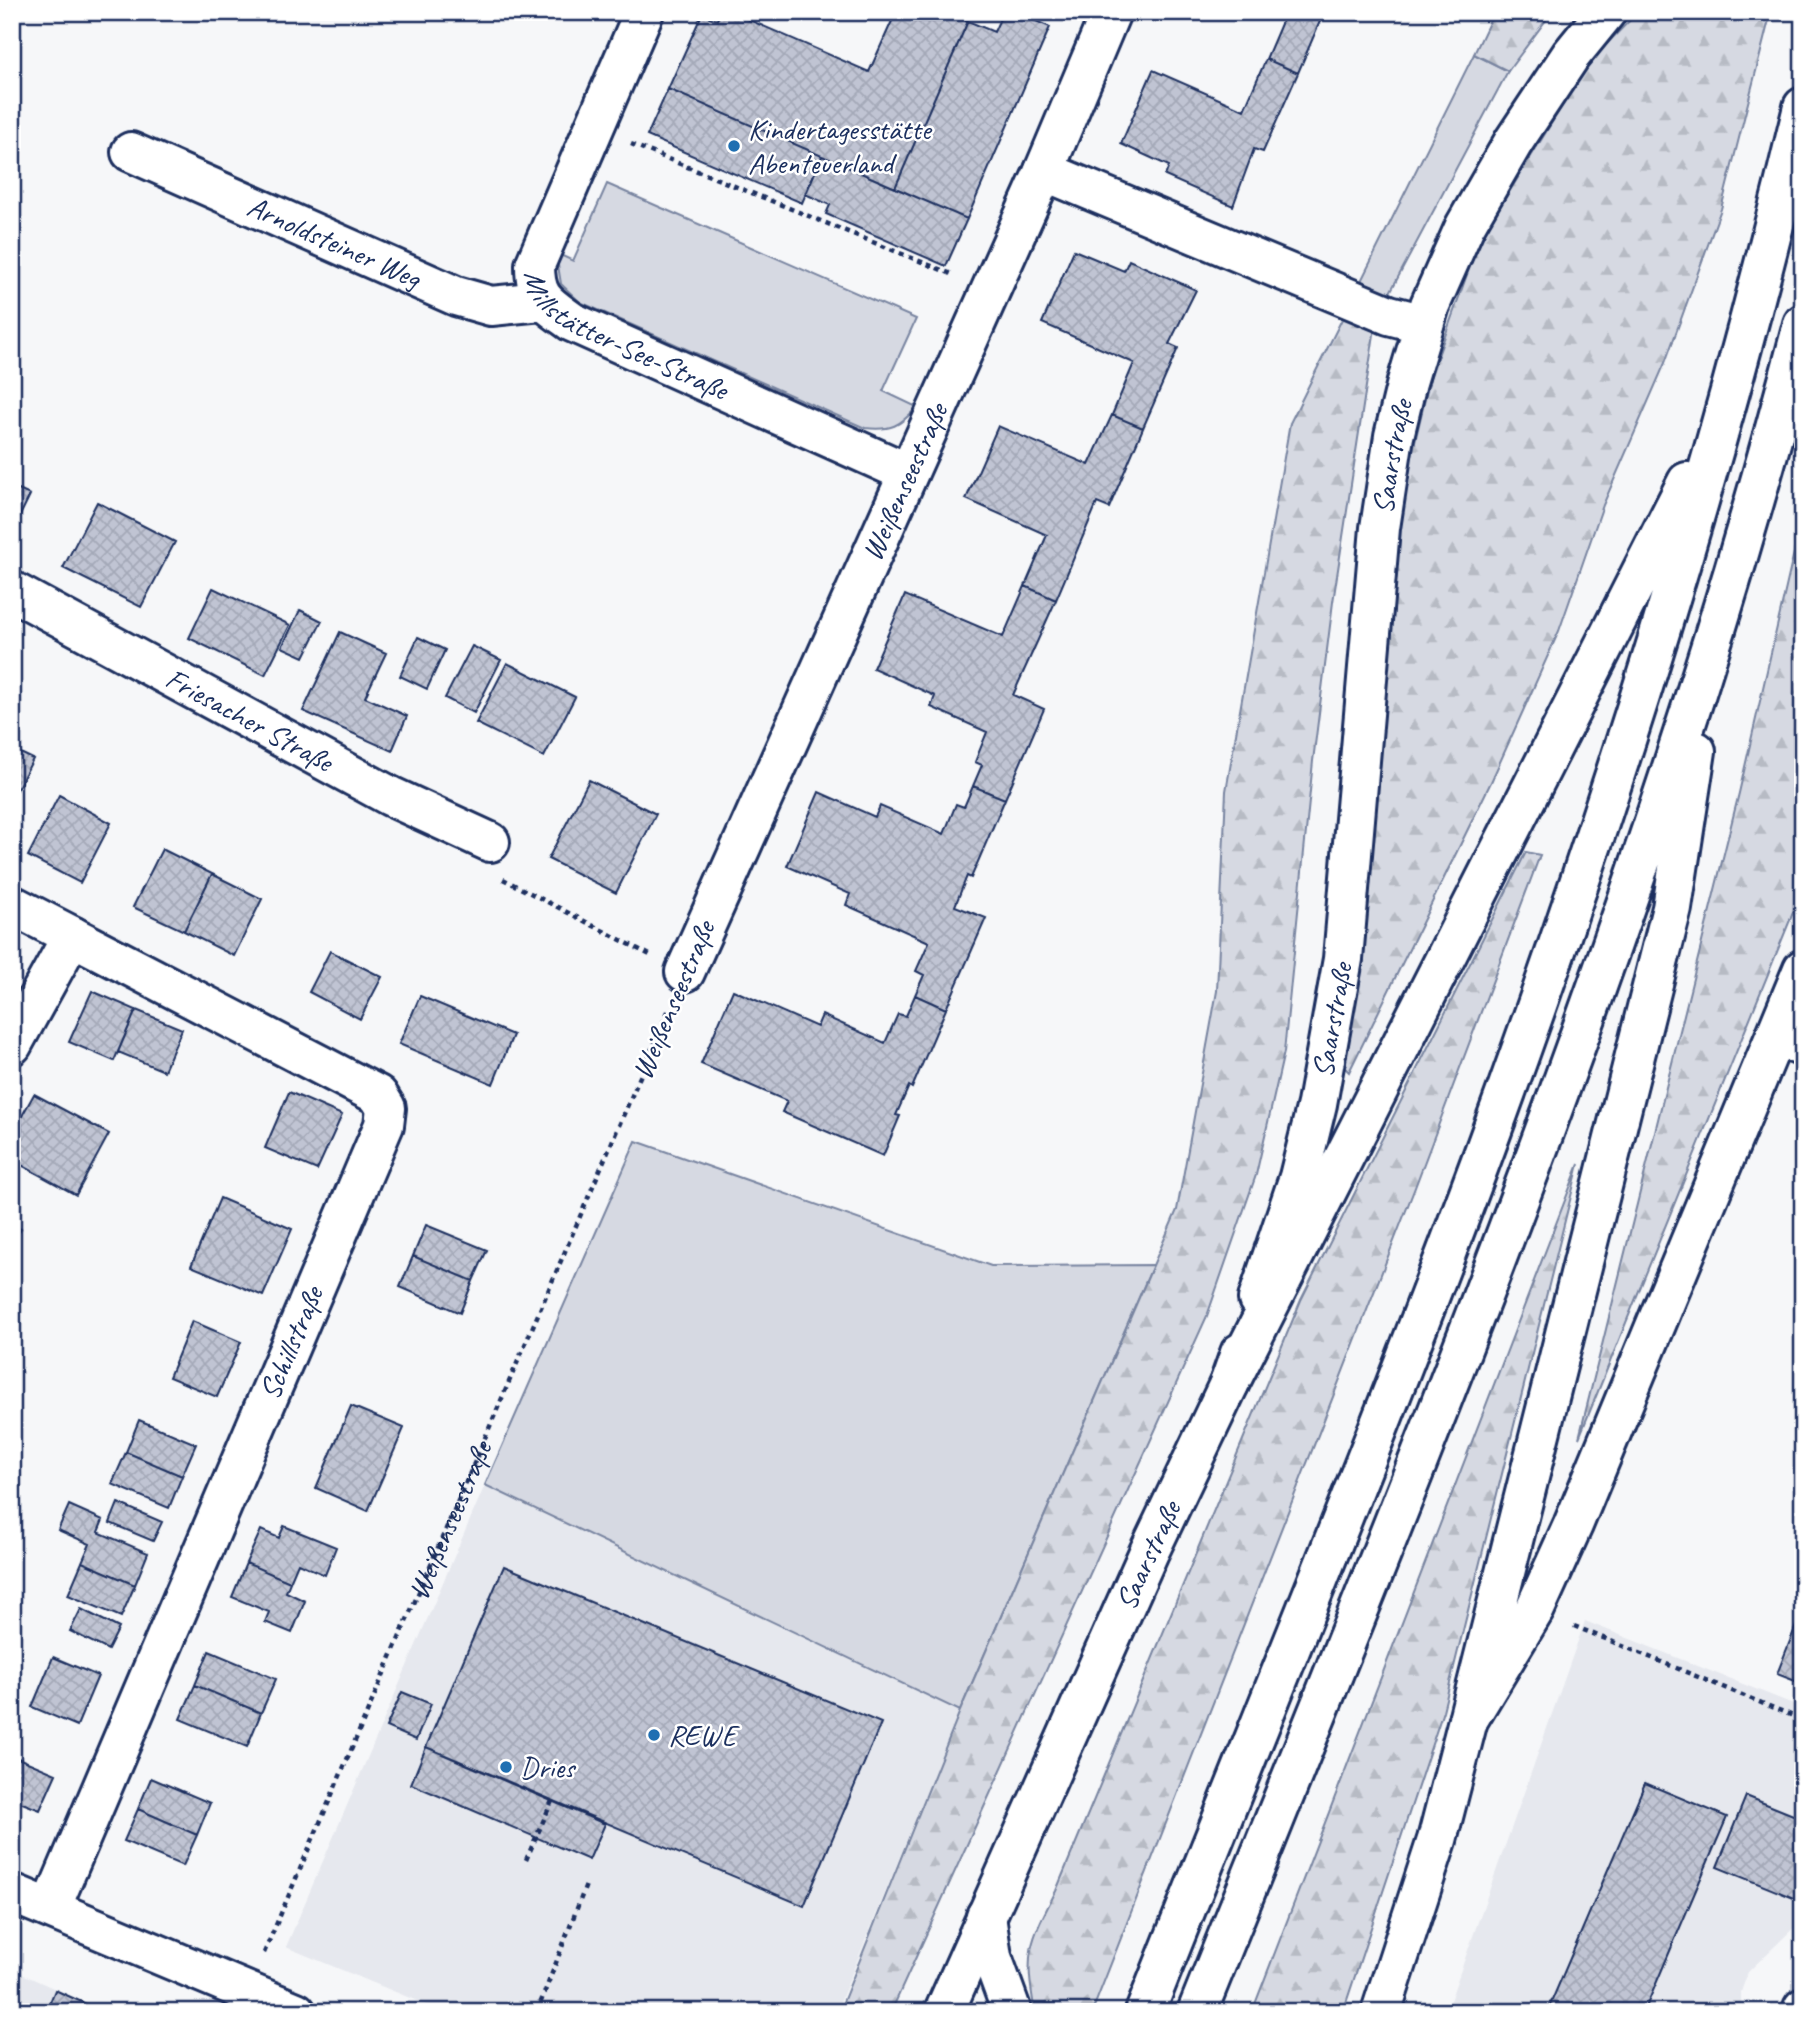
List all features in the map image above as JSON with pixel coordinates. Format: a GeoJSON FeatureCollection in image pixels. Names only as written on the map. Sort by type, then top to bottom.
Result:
{"type":"FeatureCollection","features":[{"type":"Feature","properties":{"kind":"main road","name":"Millstätter-See-Straße"},"geometry":{"type":"LineString","coordinates":[[644,12],[535,265],[535,283],[542,301],[572,322],[908,472]]}},
{"type":"Feature","properties":{"kind":"main road","name":"Weißenseestraße"},"geometry":{"type":"LineString","coordinates":[[685,972],[1044,171],[1111,12]]}},
{"type":"Feature","properties":{"kind":"main road","name":"Saarstraße"},"geometry":{"type":"LineString","coordinates":[[944,2012],[1149,1552],[1229,1384],[1299,1177],[1317,1104],[1343,959],[1380,528],[1394,436],[1424,324],[1465,226],[1514,141],[1571,55],[1606,12]]}},
{"type":"Feature","properties":{"kind":"main road"},"geometry":{"type":"LineString","coordinates":[[1145,2012],[1479,1163],[1579,883],[1660,637],[1731,396],[1803,107]]}},
{"type":"Feature","properties":{"kind":"main road","name":"Arnoldsteiner Weg"},"geometry":{"type":"LineString","coordinates":[[131,152],[456,296],[491,306],[542,301]]}},
{"type":"Feature","properties":{"kind":"main road"},"geometry":{"type":"LineString","coordinates":[[1044,171],[1389,315],[1424,324]]}},
{"type":"Feature","properties":{"kind":"main road"},"geometry":{"type":"LineString","coordinates":[[1197,2012],[1530,1177],[1711,653],[1803,324]]}},
{"type":"Feature","properties":{"kind":"main road"},"geometry":{"type":"LineString","coordinates":[[1229,1384],[1731,396]]}},
{"type":"Feature","properties":{"kind":"main road","name":"Friesacher Straße"},"geometry":{"type":"LineString","coordinates":[[12,591],[390,796],[490,842]]}},
{"type":"Feature","properties":{"kind":"main road"},"geometry":{"type":"LineString","coordinates":[[1381,2012],[1437,1840],[1672,908],[1711,653]]}},
{"type":"Feature","properties":{"kind":"main road","name":"Schillstraße"},"geometry":{"type":"LineString","coordinates":[[12,905],[378,1095],[386,1108],[384,1125],[51,1908]]}},
{"type":"Feature","properties":{"kind":"main road"},"geometry":{"type":"LineString","coordinates":[[12,1045],[72,936]]}},
{"type":"Feature","properties":{"kind":"main road"},"geometry":{"type":"LineString","coordinates":[[1468,1720],[1535,1609],[1789,1041],[1803,969]]}},
{"type":"Feature","properties":{"kind":"main road"},"geometry":{"type":"LineString","coordinates":[[12,1893],[296,2012]]}},
{"type":"Feature","properties":{"kind":"main road"},"geometry":{"type":"LineString","coordinates":[[986,1916],[992,1957],[1012,2012]]}},
{"type":"Feature","properties":{"kind":"path"},"geometry":{"type":"LineString","coordinates":[[594,129],[990,289]]}},
{"type":"Feature","properties":{"kind":"path"},"geometry":{"type":"LineString","coordinates":[[490,842],[504,882],[685,972]]}},
{"type":"Feature","properties":{"kind":"path","name":"Weißenseestraße"},"geometry":{"type":"LineString","coordinates":[[248,1992],[685,972]]}},
{"type":"Feature","properties":{"kind":"path"},"geometry":{"type":"LineString","coordinates":[[1535,1609],[1803,1720]]}},
{"type":"Feature","properties":{"kind":"path"},"geometry":{"type":"LineString","coordinates":[[526,1860],[552,1801]]}},
{"type":"Feature","properties":{"kind":"path"},"geometry":{"type":"LineString","coordinates":[[537,2012],[586,1885]]}},
{"type":"Feature","properties":{"kind":"shaded area"},"geometry":{"type":"Polygon","coordinates":[[[485,1485],[960,1711],[836,2012],[444,2012],[286,1947],[485,1485]]]}},
{"type":"Feature","properties":{"kind":"shaded area"},"geometry":{"type":"Polygon","coordinates":[[[1585,1621],[1803,1708],[1803,1919],[1748,1972],[1741,1992],[1741,2012],[1446,2012],[1585,1621]]]}},
{"type":"Feature","properties":{"kind":"shaded area"},"geometry":{"type":"Polygon","coordinates":[[[22,1974],[107,2012],[12,2012],[12,1997],[22,1974]]]}},
{"type":"Feature","properties":{"kind":"green space"},"geometry":{"type":"Polygon","coordinates":[[[1494,12],[1552,12],[1508,71],[1474,54],[1494,12]]]}},
{"type":"Feature","properties":{"kind":"green space"},"geometry":{"type":"Polygon","coordinates":[[[1638,12],[1771,12],[1721,209],[1665,363],[1603,505],[1559,631],[1491,782],[1349,1072],[1342,1065],[1403,492],[1430,378],[1479,241],[1589,62],[1638,12]]]}},
{"type":"Feature","properties":{"kind":"green space"},"geometry":{"type":"Polygon","coordinates":[[[1474,54],[1508,71],[1386,300],[1359,285],[1474,54]]]}},
{"type":"Feature","properties":{"kind":"green space"},"geometry":{"type":"Polygon","coordinates":[[[607,184],[916,319],[883,391],[917,407],[894,426],[882,429],[865,428],[580,302],[561,284],[556,253],[573,261],[607,184]]]}},
{"type":"Feature","properties":{"kind":"green space"},"geometry":{"type":"Polygon","coordinates":[[[1347,309],[1376,321],[1333,602],[1313,761],[1284,1052],[1256,1175],[1207,1316],[891,2012],[839,2012],[960,1711],[1177,1210],[1217,991],[1226,791],[1290,423],[1347,309]]]}},
{"type":"Feature","properties":{"kind":"green space"},"geometry":{"type":"Polygon","coordinates":[[[1803,513],[1803,888],[1579,1438],[1739,793],[1803,513]]]}},
{"type":"Feature","properties":{"kind":"green space"},"geometry":{"type":"Polygon","coordinates":[[[1526,852],[1540,855],[1414,1190],[1092,2012],[1035,2012],[1030,1961],[1035,1937],[1301,1300],[1526,852]]]}},
{"type":"Feature","properties":{"kind":"green space"},"geometry":{"type":"Polygon","coordinates":[[[636,1141],[991,1266],[1153,1265],[960,1711],[485,1485],[636,1141]]]}},
{"type":"Feature","properties":{"kind":"green space"},"geometry":{"type":"Polygon","coordinates":[[[1579,1164],[1443,1711],[1343,2012],[1252,2012],[1579,1164]]]}},
{"type":"Feature","properties":{"kind":"building"},"geometry":{"type":"Polygon","coordinates":[[[720,12],[731,12],[869,72],[896,12],[948,12],[968,21],[895,188],[668,89],[702,14],[717,20],[720,12]]]}},
{"type":"Feature","properties":{"kind":"building"},"geometry":{"type":"Polygon","coordinates":[[[1003,12],[1015,12],[1050,27],[967,219],[895,188],[968,21],[994,32],[1003,12]]]}},
{"type":"Feature","properties":{"kind":"building"},"geometry":{"type":"Polygon","coordinates":[[[1286,12],[1324,12],[1298,73],[1266,59],[1286,12]]]}},
{"type":"Feature","properties":{"kind":"building"},"geometry":{"type":"Polygon","coordinates":[[[1266,59],[1298,73],[1263,152],[1254,149],[1233,206],[1165,176],[1169,166],[1121,144],[1153,70],[1244,110],[1266,59]]]}},
{"type":"Feature","properties":{"kind":"building","name":"Kindertagesstätte Abenteuerland"},"geometry":{"type":"Polygon","coordinates":[[[668,89],[822,156],[802,203],[647,136],[668,89]]]}},
{"type":"Feature","properties":{"kind":"building"},"geometry":{"type":"Polygon","coordinates":[[[822,156],[967,219],[946,266],[826,214],[830,205],[805,194],[822,156]]]}},
{"type":"Feature","properties":{"kind":"building"},"geometry":{"type":"Polygon","coordinates":[[[1074,250],[1124,271],[1129,260],[1196,290],[1169,344],[1178,348],[1143,428],[1112,415],[1134,363],[1042,323],[1074,250]]]}},
{"type":"Feature","properties":{"kind":"building"},"geometry":{"type":"Polygon","coordinates":[[[1112,415],[1143,428],[1109,508],[1097,503],[1056,600],[1025,586],[1047,535],[966,499],[998,426],[1089,465],[1112,415]]]}},
{"type":"Feature","properties":{"kind":"building"},"geometry":{"type":"Polygon","coordinates":[[[12,487],[30,495],[12,532],[12,487]]]}},
{"type":"Feature","properties":{"kind":"building"},"geometry":{"type":"Polygon","coordinates":[[[97,502],[175,542],[141,607],[63,568],[97,502]]]}},
{"type":"Feature","properties":{"kind":"building"},"geometry":{"type":"Polygon","coordinates":[[[1025,586],[1056,600],[1013,695],[1044,709],[1005,799],[973,786],[982,765],[975,762],[987,732],[931,707],[935,696],[873,668],[905,595],[1003,637],[1025,586]]]}},
{"type":"Feature","properties":{"kind":"building"},"geometry":{"type":"Polygon","coordinates":[[[213,588],[290,625],[265,675],[189,638],[213,588]]]}},
{"type":"Feature","properties":{"kind":"building"},"geometry":{"type":"Polygon","coordinates":[[[300,610],[322,621],[304,657],[282,647],[300,610]]]}},
{"type":"Feature","properties":{"kind":"building"},"geometry":{"type":"Polygon","coordinates":[[[340,632],[386,653],[365,697],[407,716],[392,751],[303,711],[340,632]]]}},
{"type":"Feature","properties":{"kind":"building"},"geometry":{"type":"Polygon","coordinates":[[[418,637],[445,650],[427,689],[400,676],[418,637]]]}},
{"type":"Feature","properties":{"kind":"building"},"geometry":{"type":"Polygon","coordinates":[[[472,646],[501,660],[474,713],[445,698],[472,646]]]}},
{"type":"Feature","properties":{"kind":"building"},"geometry":{"type":"Polygon","coordinates":[[[507,663],[575,697],[544,757],[476,723],[507,663]]]}},
{"type":"Feature","properties":{"kind":"building"},"geometry":{"type":"Polygon","coordinates":[[[12,749],[33,759],[12,799],[12,749]]]}},
{"type":"Feature","properties":{"kind":"building"},"geometry":{"type":"Polygon","coordinates":[[[589,780],[656,814],[616,893],[548,859],[589,780]]]}},
{"type":"Feature","properties":{"kind":"building"},"geometry":{"type":"Polygon","coordinates":[[[973,786],[1005,799],[971,878],[967,876],[955,906],[986,918],[946,1009],[915,995],[924,975],[916,971],[929,942],[846,905],[850,894],[787,866],[819,792],[875,817],[880,806],[944,834],[956,804],[964,807],[973,786]]]}},
{"type":"Feature","properties":{"kind":"building"},"geometry":{"type":"Polygon","coordinates":[[[59,795],[111,823],[80,883],[28,856],[59,795]]]}},
{"type":"Feature","properties":{"kind":"building"},"geometry":{"type":"Polygon","coordinates":[[[162,849],[212,874],[184,931],[133,907],[162,849]]]}},
{"type":"Feature","properties":{"kind":"building"},"geometry":{"type":"Polygon","coordinates":[[[212,874],[262,899],[234,956],[184,931],[212,874]]]}},
{"type":"Feature","properties":{"kind":"building"},"geometry":{"type":"Polygon","coordinates":[[[330,951],[382,977],[360,1019],[309,992],[330,951]]]}},
{"type":"Feature","properties":{"kind":"building"},"geometry":{"type":"Polygon","coordinates":[[[733,990],[817,1027],[822,1015],[885,1043],[898,1014],[906,1016],[915,995],[946,1009],[912,1088],[909,1086],[896,1115],[900,1116],[883,1156],[782,1112],[787,1101],[701,1064],[733,990]]]}},
{"type":"Feature","properties":{"kind":"building"},"geometry":{"type":"Polygon","coordinates":[[[92,991],[136,1010],[114,1061],[69,1042],[92,991]]]}},
{"type":"Feature","properties":{"kind":"building"},"geometry":{"type":"Polygon","coordinates":[[[420,996],[513,1035],[493,1084],[399,1044],[420,996]]]}},
{"type":"Feature","properties":{"kind":"building"},"geometry":{"type":"Polygon","coordinates":[[[136,1010],[182,1029],[164,1071],[118,1052],[136,1010]]]}},
{"type":"Feature","properties":{"kind":"building"},"geometry":{"type":"Polygon","coordinates":[[[289,1092],[342,1115],[317,1170],[265,1148],[289,1092]]]}},
{"type":"Feature","properties":{"kind":"building"},"geometry":{"type":"Polygon","coordinates":[[[34,1094],[109,1134],[76,1195],[12,1160],[12,1134],[34,1094]]]}},
{"type":"Feature","properties":{"kind":"building"},"geometry":{"type":"Polygon","coordinates":[[[220,1198],[292,1229],[263,1296],[191,1266],[220,1198]]]}},
{"type":"Feature","properties":{"kind":"building"},"geometry":{"type":"Polygon","coordinates":[[[12,1224],[21,1229],[12,1244],[12,1224]]]}},
{"type":"Feature","properties":{"kind":"building"},"geometry":{"type":"Polygon","coordinates":[[[426,1225],[487,1250],[473,1281],[413,1256],[426,1225]]]}},
{"type":"Feature","properties":{"kind":"building"},"geometry":{"type":"Polygon","coordinates":[[[413,1256],[473,1281],[460,1313],[400,1287],[413,1256]]]}},
{"type":"Feature","properties":{"kind":"building"},"geometry":{"type":"Polygon","coordinates":[[[192,1321],[241,1342],[217,1397],[169,1377],[192,1321]]]}},
{"type":"Feature","properties":{"kind":"building"},"geometry":{"type":"Polygon","coordinates":[[[351,1406],[404,1428],[368,1511],[316,1488],[351,1406]]]}},
{"type":"Feature","properties":{"kind":"building"},"geometry":{"type":"Polygon","coordinates":[[[139,1420],[196,1444],[182,1476],[126,1452],[139,1420]]]}},
{"type":"Feature","properties":{"kind":"building"},"geometry":{"type":"Polygon","coordinates":[[[126,1452],[182,1476],[169,1508],[112,1484],[126,1452]]]}},
{"type":"Feature","properties":{"kind":"building"},"geometry":{"type":"Polygon","coordinates":[[[118,1503],[162,1522],[153,1541],[110,1523],[118,1503]]]}},
{"type":"Feature","properties":{"kind":"building"},"geometry":{"type":"Polygon","coordinates":[[[69,1505],[103,1520],[98,1532],[148,1553],[135,1585],[82,1562],[90,1544],[58,1530],[69,1505]]]}},
{"type":"Feature","properties":{"kind":"building"},"geometry":{"type":"Polygon","coordinates":[[[284,1526],[336,1547],[325,1575],[298,1563],[290,1582],[246,1563],[261,1530],[279,1538],[284,1526]]]}},
{"type":"Feature","properties":{"kind":"building"},"geometry":{"type":"Polygon","coordinates":[[[82,1562],[135,1585],[121,1617],[68,1595],[82,1562]]]}},
{"type":"Feature","properties":{"kind":"building"},"geometry":{"type":"Polygon","coordinates":[[[246,1563],[290,1582],[286,1592],[305,1601],[292,1633],[265,1622],[269,1612],[232,1597],[246,1563]]]}},
{"type":"Feature","properties":{"kind":"building","name":"REWE"},"geometry":{"type":"Polygon","coordinates":[[[504,1566],[881,1723],[804,1906],[426,1747],[504,1566]]]}},
{"type":"Feature","properties":{"kind":"building"},"geometry":{"type":"Polygon","coordinates":[[[1803,1608],[1803,1684],[1777,1674],[1803,1608]]]}},
{"type":"Feature","properties":{"kind":"building"},"geometry":{"type":"Polygon","coordinates":[[[81,1609],[119,1628],[108,1650],[70,1631],[81,1609]]]}},
{"type":"Feature","properties":{"kind":"building"},"geometry":{"type":"Polygon","coordinates":[[[209,1651],[276,1679],[261,1713],[195,1685],[209,1651]]]}},
{"type":"Feature","properties":{"kind":"building"},"geometry":{"type":"Polygon","coordinates":[[[53,1657],[98,1676],[77,1726],[32,1707],[53,1657]]]}},
{"type":"Feature","properties":{"kind":"building"},"geometry":{"type":"Polygon","coordinates":[[[195,1685],[261,1713],[247,1747],[180,1719],[195,1685]]]}},
{"type":"Feature","properties":{"kind":"building"},"geometry":{"type":"Polygon","coordinates":[[[402,1692],[431,1704],[416,1740],[386,1727],[402,1692]]]}},
{"type":"Feature","properties":{"kind":"building"},"geometry":{"type":"Polygon","coordinates":[[[426,1747],[605,1824],[589,1860],[411,1784],[426,1747]]]}},
{"type":"Feature","properties":{"kind":"building"},"geometry":{"type":"Polygon","coordinates":[[[13,1756],[56,1774],[40,1810],[12,1799],[13,1756]]]}},
{"type":"Feature","properties":{"kind":"building"},"geometry":{"type":"Polygon","coordinates":[[[151,1778],[210,1803],[197,1835],[138,1809],[151,1778]]]}},
{"type":"Feature","properties":{"kind":"building"},"geometry":{"type":"Polygon","coordinates":[[[1645,1783],[1727,1817],[1644,2012],[1547,2012],[1645,1783]]]}},
{"type":"Feature","properties":{"kind":"building"},"geometry":{"type":"Polygon","coordinates":[[[1746,1796],[1803,1819],[1801,1901],[1717,1867],[1746,1796]]]}},
{"type":"Feature","properties":{"kind":"building"},"geometry":{"type":"Polygon","coordinates":[[[138,1809],[197,1835],[183,1866],[124,1841],[138,1809]]]}},
{"type":"Feature","properties":{"kind":"building"},"geometry":{"type":"Polygon","coordinates":[[[55,1990],[104,2012],[46,2012],[55,1990]]]}},
{"type":"Feature","properties":{"kind":"place","name":"Kindertagesstätte Abenteuerland"},"geometry":{"type":"Point","coordinates":[734,146]}},
{"type":"Feature","properties":{"kind":"place","name":"REWE"},"geometry":{"type":"Point","coordinates":[654,1735]}},
{"type":"Feature","properties":{"kind":"place","name":"Dries"},"geometry":{"type":"Point","coordinates":[506,1767]}}]}
